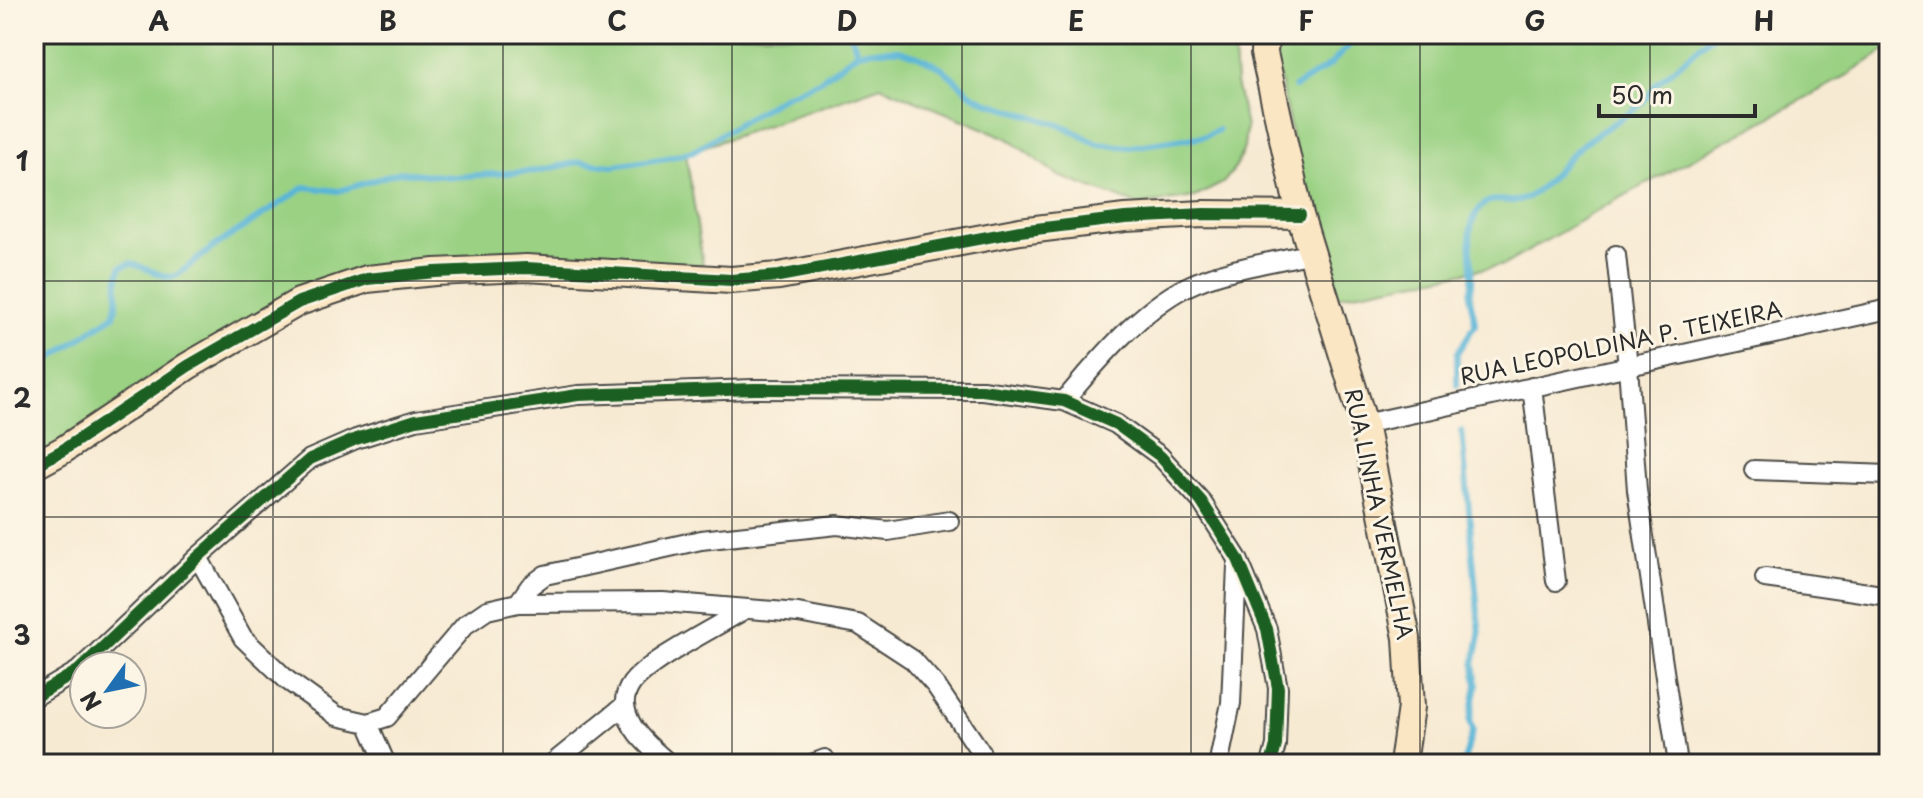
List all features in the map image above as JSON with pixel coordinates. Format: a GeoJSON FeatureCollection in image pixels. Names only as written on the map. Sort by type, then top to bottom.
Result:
{"type":"FeatureCollection","features":[{"type":"Feature","properties":{"kind":"street","name":"RUA LINHA VERMELHA"},"geometry":{"type":"LineString","coordinates":[[1265,34],[1264,53],[1300,215],[1364,424],[1407,638],[1411,707],[1403,764]]}},
{"type":"Feature","properties":{"kind":"street"},"geometry":{"type":"LineString","coordinates":[[34,466],[188,366],[299,302],[367,279],[526,268],[731,280],[779,276],[1020,231],[1125,218],[1204,214],[1300,215]]}},
{"type":"Feature","properties":{"kind":"street"},"geometry":{"type":"LineString","coordinates":[[1064,401],[1119,340],[1159,305],[1185,288],[1217,275],[1312,253]]}},
{"type":"Feature","properties":{"kind":"street"},"geometry":{"type":"LineString","coordinates":[[1616,255],[1637,490],[1678,764]]}},
{"type":"Feature","properties":{"kind":"street","name":"RUA LEOPOLDINA P. TEIXEIRA"},"geometry":{"type":"LineString","coordinates":[[1364,424],[1889,309]]}},
{"type":"Feature","properties":{"kind":"street"},"geometry":{"type":"LineString","coordinates":[[1532,387],[1556,581]]}},
{"type":"Feature","properties":{"kind":"street"},"geometry":{"type":"LineString","coordinates":[[34,697],[78,671],[198,557],[310,459],[356,439],[416,420],[578,395],[754,389],[982,390],[1064,401],[1116,424],[1160,456],[1201,501],[1238,559],[1267,629],[1278,688],[1276,745],[1271,764]]}},
{"type":"Feature","properties":{"kind":"street"},"geometry":{"type":"LineString","coordinates":[[1754,470],[1889,475]]}},
{"type":"Feature","properties":{"kind":"street"},"geometry":{"type":"LineString","coordinates":[[518,603],[530,586],[545,575],[701,540],[837,525],[888,531],[949,521]]}},
{"type":"Feature","properties":{"kind":"street"},"geometry":{"type":"LineString","coordinates":[[198,557],[243,638],[287,680],[337,716],[368,723],[387,717],[465,625],[487,610],[518,603],[663,602],[798,613],[858,624],[921,668],[980,751],[984,764]]}},
{"type":"Feature","properties":{"kind":"street"},"geometry":{"type":"LineString","coordinates":[[1220,756],[1231,703],[1238,559]]}},
{"type":"Feature","properties":{"kind":"street"},"geometry":{"type":"LineString","coordinates":[[1765,578],[1889,596]]}},
{"type":"Feature","properties":{"kind":"street"},"geometry":{"type":"LineString","coordinates":[[669,764],[637,734],[625,705],[627,691],[633,681],[663,659],[745,609]]}},
{"type":"Feature","properties":{"kind":"street"},"geometry":{"type":"LineString","coordinates":[[552,764],[625,705]]}},
{"type":"Feature","properties":{"kind":"street"},"geometry":{"type":"LineString","coordinates":[[368,723],[386,764]]}},
{"type":"Feature","properties":{"kind":"green space"},"geometry":{"type":"Polygon","coordinates":[[[34,34],[1233,34],[1236,83],[1246,127],[1244,148],[1236,167],[1223,183],[1195,197],[1138,205],[1059,176],[1007,138],[881,86],[686,153],[703,265],[638,262],[355,277],[34,461],[34,34]]]}},
{"type":"Feature","properties":{"kind":"green space"},"geometry":{"type":"Polygon","coordinates":[[[1270,34],[1889,34],[1889,48],[1848,75],[1609,204],[1504,265],[1327,298],[1270,34]]]}},
{"type":"Feature","properties":{"kind":"waterway"},"geometry":{"type":"LineString","coordinates":[[850,34],[858,52]]}},
{"type":"Feature","properties":{"kind":"waterway"},"geometry":{"type":"LineString","coordinates":[[1295,87],[1330,65],[1360,34]]}},
{"type":"Feature","properties":{"kind":"waterway"},"geometry":{"type":"LineString","coordinates":[[1457,385],[1457,353],[1475,325],[1470,295],[1470,249],[1472,223],[1481,207],[1493,200],[1521,200],[1535,192],[1576,150],[1630,113],[1656,84],[1714,34]]}},
{"type":"Feature","properties":{"kind":"waterway"},"geometry":{"type":"LineString","coordinates":[[34,370],[114,315],[121,267],[131,263],[167,277],[176,276],[215,246],[305,187],[339,191],[400,172],[452,177],[537,171],[579,162],[613,166],[667,158],[693,151],[784,96],[819,81],[858,52],[900,50],[918,56],[942,68],[971,94],[987,102],[1066,127],[1097,144],[1130,147],[1205,136],[1218,130]]}},
{"type":"Feature","properties":{"kind":"waterway"},"geometry":{"type":"LineString","coordinates":[[1462,431],[1480,636],[1474,665],[1477,685],[1470,721],[1473,730],[1463,764]]}},
{"type":"Feature","properties":{"kind":"cycle path"},"geometry":{"type":"LineString","coordinates":[[34,466],[188,366],[299,302],[367,279],[526,268],[731,280],[779,276],[1020,231],[1125,218],[1204,214],[1300,215]]}},
{"type":"Feature","properties":{"kind":"cycle path"},"geometry":{"type":"LineString","coordinates":[[34,697],[78,671],[198,557],[310,459],[356,439],[416,420],[578,395],[754,389],[982,390],[1064,401],[1116,424],[1160,456],[1201,501],[1238,559],[1267,629],[1278,688],[1276,745],[1271,764]]}}]}
